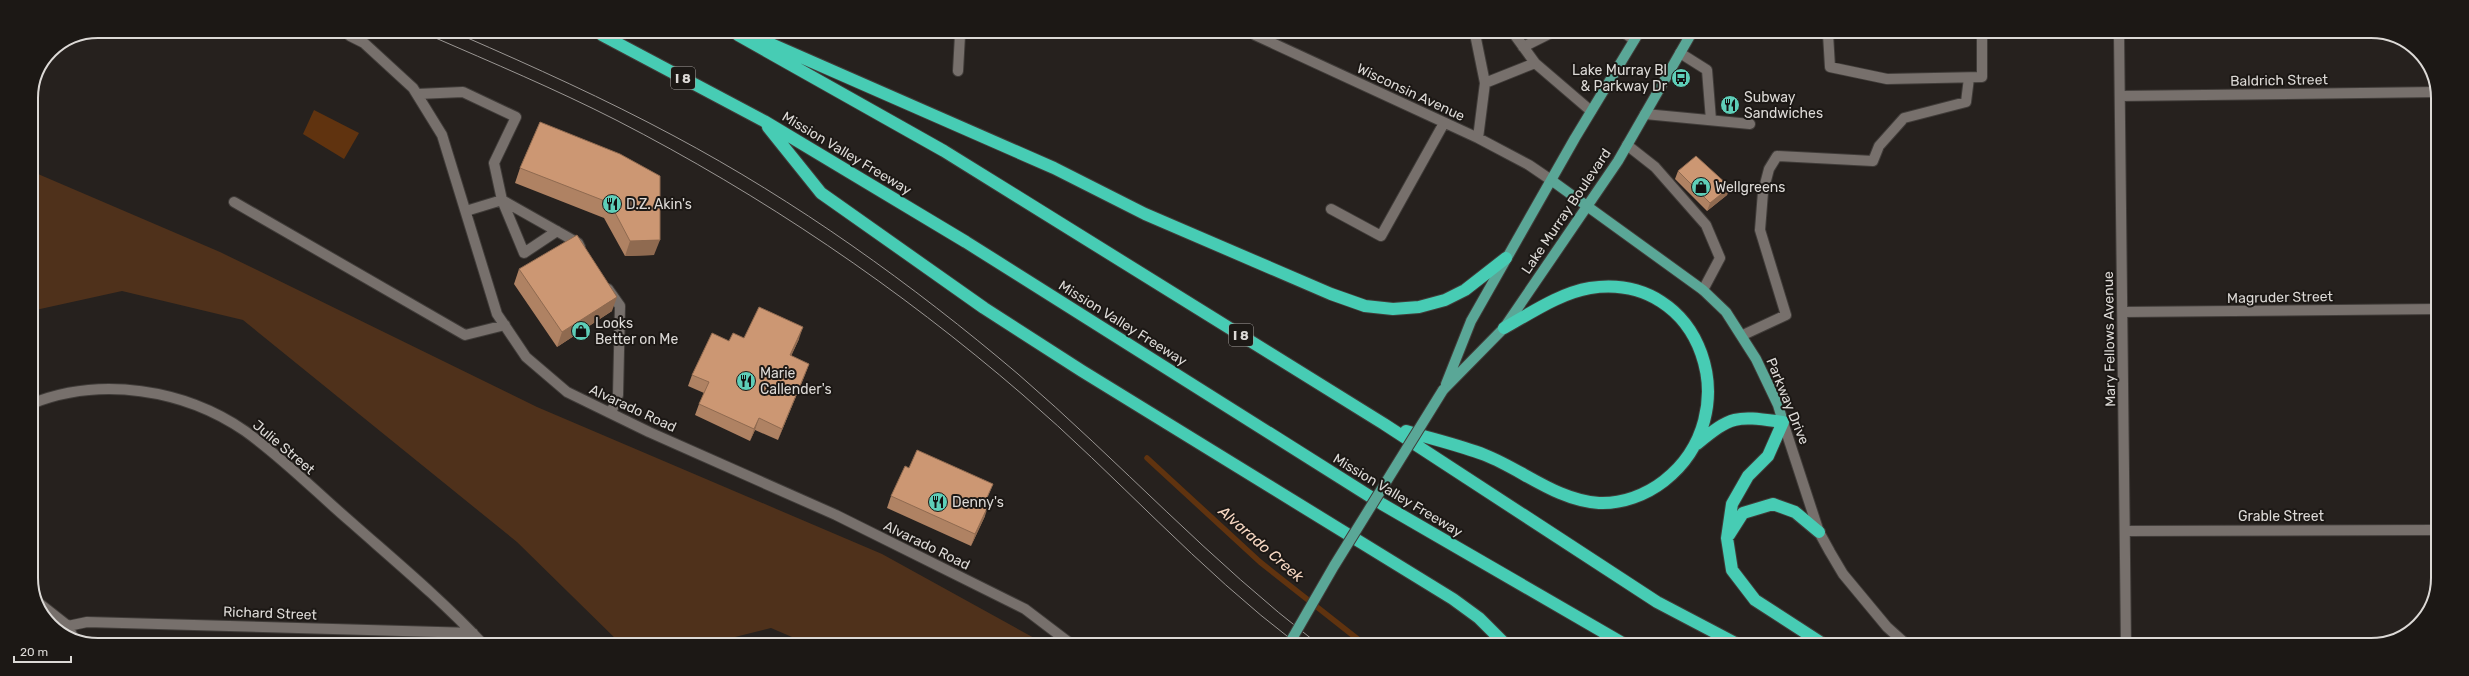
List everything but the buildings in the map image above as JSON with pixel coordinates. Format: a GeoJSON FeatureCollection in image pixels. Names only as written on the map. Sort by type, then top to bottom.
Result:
{"type":"FeatureCollection","features":[{"type":"Feature","properties":{"kind":"highway","name":"Mission Valley Freeway"},"geometry":{"type":"LineString","coordinates":[[608,38],[764,121],[966,242],[1382,504],[1614,638]]}},
{"type":"Feature","properties":{"kind":"highway","name":"I 8"},"geometry":{"type":"LineString","coordinates":[[743,38],[944,151],[1384,424],[1658,602],[1726,638]]}},
{"type":"Feature","properties":{"kind":"highway"},"geometry":{"type":"LineString","coordinates":[[759,38],[1054,168],[1145,214],[1331,294],[1365,306],[1393,309],[1419,307],[1445,300],[1465,290],[1506,258]]}},
{"type":"Feature","properties":{"kind":"highway"},"geometry":{"type":"LineString","coordinates":[[764,121],[821,193],[984,308],[1082,371],[1453,599],[1479,618],[1498,638]]}},
{"type":"Feature","properties":{"kind":"highway"},"geometry":{"type":"LineString","coordinates":[[1504,328],[1570,293],[1591,288],[1630,290],[1648,295],[1664,305],[1688,327],[1703,357],[1709,396],[1706,419],[1697,444]]}},
{"type":"Feature","properties":{"kind":"highway"},"geometry":{"type":"LineString","coordinates":[[1384,424],[1485,455],[1568,496],[1600,503],[1637,497],[1653,489],[1671,475],[1697,444],[1720,426],[1743,417],[1783,422],[1768,456],[1748,476],[1732,504],[1727,538],[1732,570],[1755,600],[1814,638]]}},
{"type":"Feature","properties":{"kind":"highway"},"geometry":{"type":"LineString","coordinates":[[1727,538],[1743,513],[1773,504],[1795,512],[1819,532]]}},
{"type":"Feature","properties":{"kind":"main road","name":"Lake Murray Boulevard"},"geometry":{"type":"LineString","coordinates":[[1292,638],[1334,566],[1443,390],[1471,321],[1632,38]]}},
{"type":"Feature","properties":{"kind":"main road","name":"Lake Murray Boulevard"},"geometry":{"type":"LineString","coordinates":[[1443,390],[1504,328],[1627,145],[1689,38]]}},
{"type":"Feature","properties":{"kind":"main road","name":"Parkway Drive"},"geometry":{"type":"LineString","coordinates":[[1551,180],[1703,290],[1726,312],[1743,335],[1756,359],[1778,405],[1783,422]]}},
{"type":"Feature","properties":{"kind":"street","name":"Alvarado Road"},"geometry":{"type":"LineString","coordinates":[[354,38],[364,43],[413,88],[442,135],[497,314],[526,357],[567,392],[836,516],[1026,609],[1063,638]]}},
{"type":"Feature","properties":{"kind":"street"},"geometry":{"type":"LineString","coordinates":[[958,71],[960,38]]}},
{"type":"Feature","properties":{"kind":"street","name":"Wisconsin Avenue"},"geometry":{"type":"LineString","coordinates":[[1261,38],[1444,124],[1478,138],[1529,165],[1551,180]]}},
{"type":"Feature","properties":{"kind":"street"},"geometry":{"type":"LineString","coordinates":[[1476,38],[1485,83],[1478,138]]}},
{"type":"Feature","properties":{"kind":"street"},"geometry":{"type":"LineString","coordinates":[[1517,38],[1535,63],[1591,111]]}},
{"type":"Feature","properties":{"kind":"street"},"geometry":{"type":"LineString","coordinates":[[1523,47],[1541,38]]}},
{"type":"Feature","properties":{"kind":"street"},"geometry":{"type":"LineString","coordinates":[[1828,38],[1830,67],[1887,79],[1982,77],[1982,38]]}},
{"type":"Feature","properties":{"kind":"street","name":"Mary Fellows Avenue"},"geometry":{"type":"LineString","coordinates":[[2119,38],[2126,531],[2126,638]]}},
{"type":"Feature","properties":{"kind":"street"},"geometry":{"type":"LineString","coordinates":[[1680,53],[1707,70],[1711,120]]}},
{"type":"Feature","properties":{"kind":"street"},"geometry":{"type":"LineString","coordinates":[[1485,83],[1535,63]]}},
{"type":"Feature","properties":{"kind":"street"},"geometry":{"type":"LineString","coordinates":[[1743,335],[1786,315],[1760,230],[1763,192],[1769,169],[1777,156],[1873,161],[1879,146],[1904,118],[1966,102],[1968,78]]}},
{"type":"Feature","properties":{"kind":"street"},"geometry":{"type":"LineString","coordinates":[[417,94],[463,92],[516,117],[494,163],[502,200],[524,253],[557,231]]}},
{"type":"Feature","properties":{"kind":"street","name":"Baldrich Street"},"geometry":{"type":"LineString","coordinates":[[2120,96],[2431,92]]}},
{"type":"Feature","properties":{"kind":"street"},"geometry":{"type":"LineString","coordinates":[[1645,114],[1750,124]]}},
{"type":"Feature","properties":{"kind":"street"},"geometry":{"type":"LineString","coordinates":[[1331,209],[1380,236],[1444,124]]}},
{"type":"Feature","properties":{"kind":"street"},"geometry":{"type":"LineString","coordinates":[[1627,145],[1655,167],[1706,226],[1720,258],[1703,290]]}},
{"type":"Feature","properties":{"kind":"street"},"geometry":{"type":"LineString","coordinates":[[466,211],[502,200],[578,243],[586,256]]}},
{"type":"Feature","properties":{"kind":"street"},"geometry":{"type":"LineString","coordinates":[[234,202],[465,335],[505,325]]}},
{"type":"Feature","properties":{"kind":"street"},"geometry":{"type":"LineString","coordinates":[[603,281],[620,306],[618,395],[611,413]]}},
{"type":"Feature","properties":{"kind":"street","name":"Magruder Street"},"geometry":{"type":"LineString","coordinates":[[2123,312],[2431,309]]}},
{"type":"Feature","properties":{"kind":"street","name":"Julie Street"},"geometry":{"type":"LineString","coordinates":[[38,402],[74,392],[132,391],[185,401],[226,419],[262,444],[478,638]]}},
{"type":"Feature","properties":{"kind":"street","name":"Parkway Drive"},"geometry":{"type":"LineString","coordinates":[[1783,422],[1819,532],[1843,574],[1888,627],[1900,638]]}},
{"type":"Feature","properties":{"kind":"street","name":"Grable Street"},"geometry":{"type":"LineString","coordinates":[[2126,531],[2431,530]]}},
{"type":"Feature","properties":{"kind":"street"},"geometry":{"type":"LineString","coordinates":[[47,610],[68,626],[70,631]]}},
{"type":"Feature","properties":{"kind":"street","name":"Richard Street"},"geometry":{"type":"LineString","coordinates":[[68,626],[87,622],[473,633]]}},
{"type":"Feature","properties":{"kind":"shaded area"},"geometry":{"type":"Polygon","coordinates":[[[314,110],[359,133],[344,159],[303,134],[314,110]]]}},
{"type":"Feature","properties":{"kind":"shaded area"},"geometry":{"type":"Polygon","coordinates":[[[38,174],[220,252],[537,407],[882,554],[1034,638],[794,638],[771,628],[731,638],[615,638],[517,542],[243,320],[122,291],[38,309],[38,174]]]}},
{"type":"Feature","properties":{"kind":"waterway","name":"Alvarado Creek"},"geometry":{"type":"LineString","coordinates":[[1147,458],[1260,562],[1356,638]]}},
{"type":"Feature","properties":{"kind":"tram line"},"geometry":{"type":"LineString","coordinates":[[436,38],[524,76],[616,120],[670,149],[776,212],[878,281],[928,317],[1023,395],[1058,426],[1226,585],[1290,638]]}},
{"type":"Feature","properties":{"kind":"tram line"},"geometry":{"type":"LineString","coordinates":[[467,38],[622,109],[719,161],[809,216],[895,276],[1018,374],[1240,580],[1311,638]]}},
{"type":"Feature","properties":{"kind":"place","name":"Lake Murray Bl & Parkway Dr"},"geometry":{"type":"Point","coordinates":[1681,78]}},
{"type":"Feature","properties":{"kind":"place","name":"Subway Sandwiches"},"geometry":{"type":"Point","coordinates":[1730,105]}},
{"type":"Feature","properties":{"kind":"place","name":"Wellgreens"},"geometry":{"type":"Point","coordinates":[1701,187]}},
{"type":"Feature","properties":{"kind":"place","name":"D.Z. Akin's"},"geometry":{"type":"Point","coordinates":[612,204]}},
{"type":"Feature","properties":{"kind":"place","name":"Looks Better on Me"},"geometry":{"type":"Point","coordinates":[581,331]}},
{"type":"Feature","properties":{"kind":"place","name":"Marie Callender's"},"geometry":{"type":"Point","coordinates":[746,381]}},
{"type":"Feature","properties":{"kind":"place","name":"Denny's"},"geometry":{"type":"Point","coordinates":[938,502]}}]}
